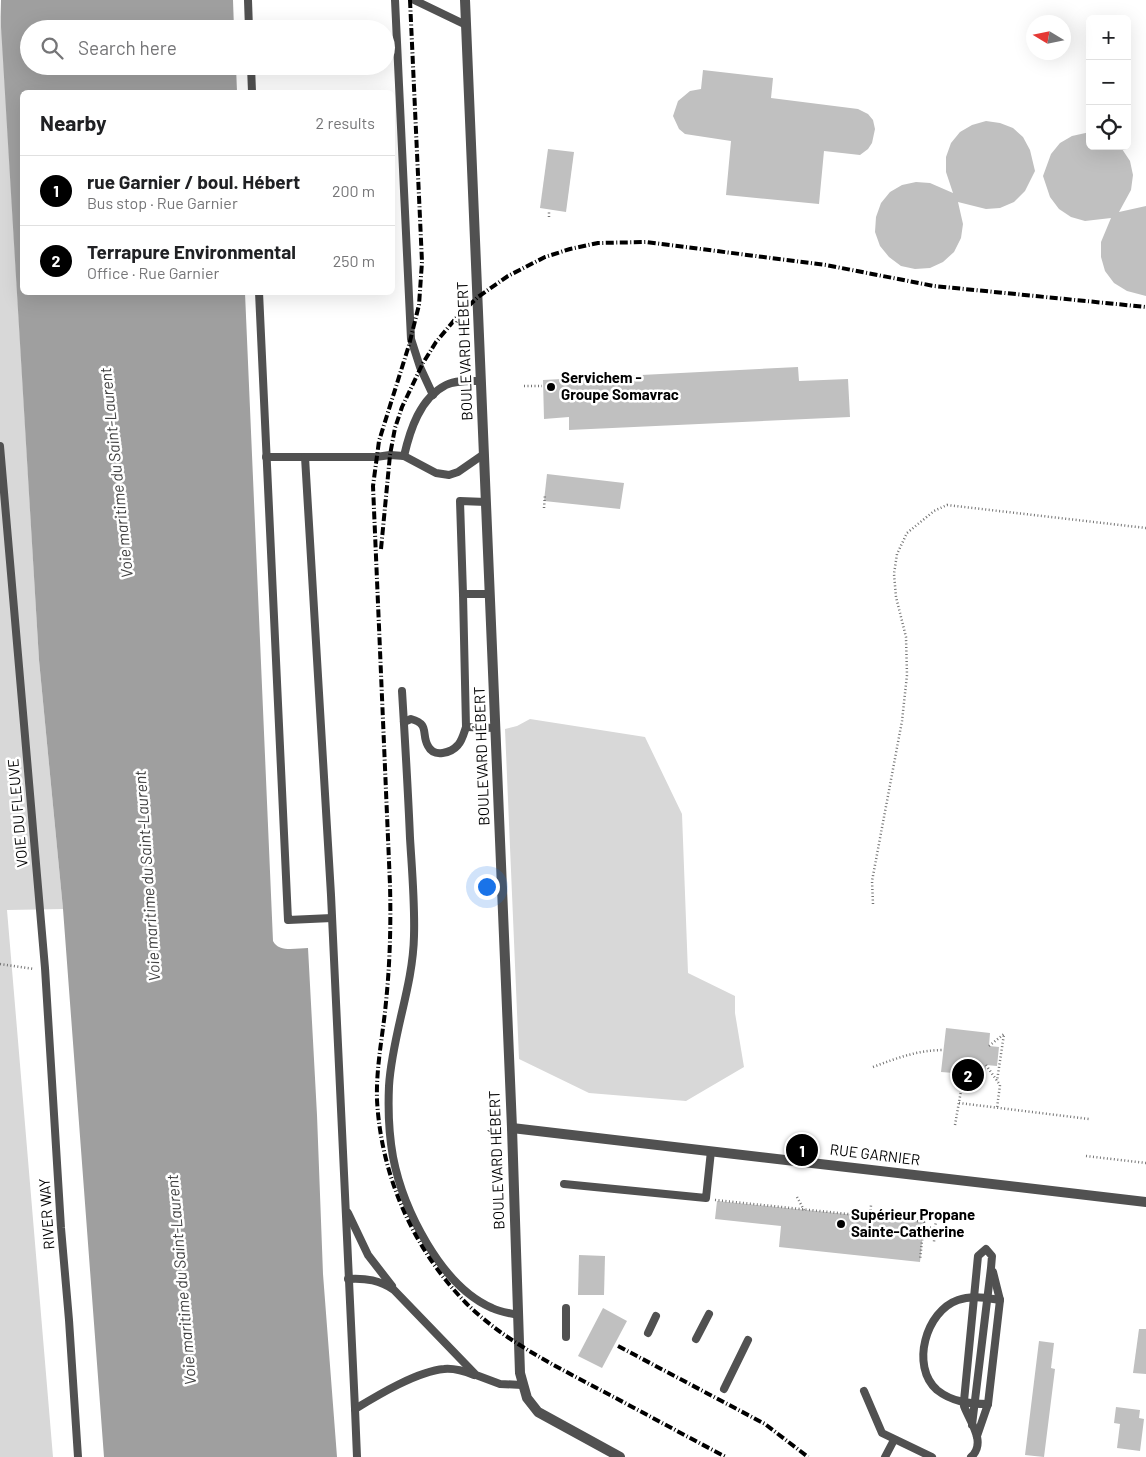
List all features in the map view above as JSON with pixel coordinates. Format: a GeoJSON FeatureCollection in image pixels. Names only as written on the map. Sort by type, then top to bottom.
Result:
{"type":"FeatureCollection","features":[{"type":"Feature","properties":{"kind":"street","name":"BOULEVARD HÉBERT"},"geometry":{"type":"LineString","coordinates":[[465,0],[496,728],[520,1373],[527,1398],[538,1412],[620,1457]]}},
{"type":"Feature","properties":{"kind":"street","name":"RUE GARNIER"},"geometry":{"type":"LineString","coordinates":[[512,1128],[1146,1202]]}},
{"type":"Feature","properties":{"kind":"lane"},"geometry":{"type":"LineString","coordinates":[[248,0],[249,20]]}},
{"type":"Feature","properties":{"kind":"lane"},"geometry":{"type":"LineString","coordinates":[[395,0],[411,339],[420,367],[433,396]]}},
{"type":"Feature","properties":{"kind":"lane"},"geometry":{"type":"LineString","coordinates":[[414,0],[466,25]]}},
{"type":"Feature","properties":{"kind":"lane"},"geometry":{"type":"LineString","coordinates":[[251,75],[252,90]]}},
{"type":"Feature","properties":{"kind":"lane"},"geometry":{"type":"LineString","coordinates":[[259,295],[288,920],[332,918]]}},
{"type":"Feature","properties":{"kind":"lane"},"geometry":{"type":"LineString","coordinates":[[404,456],[411,428],[419,413],[433,396],[447,385],[481,381]]}},
{"type":"Feature","properties":{"kind":"lane","name":"VOIE DU FLEUVE"},"geometry":{"type":"LineString","coordinates":[[0,446],[45,968]]}},
{"type":"Feature","properties":{"kind":"lane"},"geometry":{"type":"LineString","coordinates":[[266,457],[404,456],[436,473],[449,475],[458,472],[484,454]]}},
{"type":"Feature","properties":{"kind":"lane"},"geometry":{"type":"LineString","coordinates":[[305,457],[332,918],[357,1457]]}},
{"type":"Feature","properties":{"kind":"lane"},"geometry":{"type":"LineString","coordinates":[[404,722],[411,719],[419,721],[424,726],[427,746],[432,751],[440,754],[449,752],[460,744],[466,727],[460,501],[486,502]]}},
{"type":"Feature","properties":{"kind":"lane"},"geometry":{"type":"LineString","coordinates":[[463,594],[490,594]]}},
{"type":"Feature","properties":{"kind":"lane"},"geometry":{"type":"LineString","coordinates":[[402,690],[414,898],[414,938],[410,976],[392,1059],[389,1087],[390,1130],[394,1158],[403,1193],[419,1228],[434,1254],[458,1284],[478,1300],[500,1311],[518,1314]]}},
{"type":"Feature","properties":{"kind":"lane"},"geometry":{"type":"LineString","coordinates":[[466,727],[496,728]]}},
{"type":"Feature","properties":{"kind":"lane","name":"RIVER WAY"},"geometry":{"type":"LineString","coordinates":[[45,968],[60,1219],[70,1330],[78,1457]]}},
{"type":"Feature","properties":{"kind":"lane"},"geometry":{"type":"LineString","coordinates":[[564,1184],[706,1198],[711,1151]]}},
{"type":"Feature","properties":{"kind":"lane"},"geometry":{"type":"LineString","coordinates":[[345,1204],[368,1255],[394,1290],[476,1375]]}},
{"type":"Feature","properties":{"kind":"lane"},"geometry":{"type":"LineString","coordinates":[[972,1426],[992,1256],[986,1249],[978,1256],[964,1402],[972,1426],[977,1436]]}},
{"type":"Feature","properties":{"kind":"lane"},"geometry":{"type":"LineString","coordinates":[[971,1457],[977,1450],[977,1436],[988,1404],[1000,1300],[991,1268]]}},
{"type":"Feature","properties":{"kind":"lane"},"geometry":{"type":"LineString","coordinates":[[348,1279],[373,1280],[386,1284],[394,1290]]}},
{"type":"Feature","properties":{"kind":"lane"},"geometry":{"type":"LineString","coordinates":[[988,1404],[964,1402],[936,1389],[926,1372],[924,1350],[928,1332],[935,1319],[952,1302],[974,1297],[1000,1300]]}},
{"type":"Feature","properties":{"kind":"lane"},"geometry":{"type":"LineString","coordinates":[[566,1308],[566,1337]]}},
{"type":"Feature","properties":{"kind":"lane"},"geometry":{"type":"LineString","coordinates":[[696,1339],[709,1314]]}},
{"type":"Feature","properties":{"kind":"lane"},"geometry":{"type":"LineString","coordinates":[[648,1333],[656,1316]]}},
{"type":"Feature","properties":{"kind":"lane"},"geometry":{"type":"LineString","coordinates":[[724,1389],[748,1340]]}},
{"type":"Feature","properties":{"kind":"lane"},"geometry":{"type":"LineString","coordinates":[[355,1409],[392,1388],[431,1372],[444,1369],[461,1370],[500,1384],[522,1385]]}},
{"type":"Feature","properties":{"kind":"lane"},"geometry":{"type":"LineString","coordinates":[[864,1392],[882,1433],[932,1457]]}},
{"type":"Feature","properties":{"kind":"lane"},"geometry":{"type":"LineString","coordinates":[[885,1457],[894,1440]]}},
{"type":"Feature","properties":{"kind":"path"},"geometry":{"type":"LineString","coordinates":[[549,210],[549,217]]}},
{"type":"Feature","properties":{"kind":"path"},"geometry":{"type":"LineString","coordinates":[[524,386],[542,386]]}},
{"type":"Feature","properties":{"kind":"path"},"geometry":{"type":"LineString","coordinates":[[544,508],[545,494]]}},
{"type":"Feature","properties":{"kind":"path"},"geometry":{"type":"LineString","coordinates":[[873,904],[872,881],[902,721],[907,675],[906,637],[896,597],[894,574],[897,554],[907,534],[934,511],[947,504],[1146,528]]}},
{"type":"Feature","properties":{"kind":"path"},"geometry":{"type":"LineString","coordinates":[[0,964],[15,968],[45,968]]}},
{"type":"Feature","properties":{"kind":"path"},"geometry":{"type":"LineString","coordinates":[[989,1046],[1004,1034],[998,1081]]}},
{"type":"Feature","properties":{"kind":"path"},"geometry":{"type":"LineString","coordinates":[[874,1067],[907,1054],[927,1050],[944,1050]]}},
{"type":"Feature","properties":{"kind":"path"},"geometry":{"type":"LineString","coordinates":[[986,1065],[1000,1085],[997,1108]]}},
{"type":"Feature","properties":{"kind":"path"},"geometry":{"type":"LineString","coordinates":[[955,1125],[962,1085]]}},
{"type":"Feature","properties":{"kind":"path"},"geometry":{"type":"LineString","coordinates":[[960,1103],[1089,1119]]}},
{"type":"Feature","properties":{"kind":"path"},"geometry":{"type":"LineString","coordinates":[[1086,1156],[1146,1163]]}},
{"type":"Feature","properties":{"kind":"path"},"geometry":{"type":"LineString","coordinates":[[797,1197],[804,1210]]}},
{"type":"Feature","properties":{"kind":"path"},"geometry":{"type":"LineString","coordinates":[[717,1201],[924,1222],[920,1260]]}},
{"type":"Feature","properties":{"kind":"path"},"geometry":{"type":"LineString","coordinates":[[870,1217],[872,1205]]}},
{"type":"Feature","properties":{"kind":"path"},"geometry":{"type":"LineString","coordinates":[[934,1242],[937,1214]]}},
{"type":"Feature","properties":{"kind":"path"},"geometry":{"type":"LineString","coordinates":[[924,1227],[935,1228]]}},
{"type":"Feature","properties":{"kind":"shaded area"},"geometry":{"type":"Polygon","coordinates":[[[0,0],[39,660],[63,909],[7,910],[53,1457],[0,1457],[0,0]]]}},
{"type":"Feature","properties":{"kind":"shaded area"},"geometry":{"type":"Polygon","coordinates":[[[530,719],[645,737],[682,814],[688,973],[735,996],[735,1013],[744,1067],[686,1101],[589,1093],[519,1059],[505,729],[517,726],[530,719]]]}},
{"type":"Feature","properties":{"kind":"water","name":"Voie maritime du Saint-Laurent"},"geometry":{"type":"Polygon","coordinates":[[[1,0],[233,0],[234,20],[20,20],[20,75],[236,75],[237,90],[20,90],[20,295],[245,295],[273,941],[279,947],[284,948],[308,948],[323,1274],[337,1457],[104,1457],[63,909],[39,660],[1,27],[1,0]]]}},
{"type":"Feature","properties":{"kind":"building"},"geometry":{"type":"Polygon","coordinates":[[[703,70],[773,78],[771,98],[858,109],[868,114],[873,120],[875,129],[872,143],[860,155],[824,151],[819,204],[726,195],[731,141],[685,134],[679,129],[673,116],[678,101],[690,91],[701,89],[703,70]]]}},
{"type":"Feature","properties":{"kind":"building"},"geometry":{"type":"Polygon","coordinates":[[[986,121],[1000,123],[1013,128],[1023,137],[1030,150],[1035,171],[1025,191],[1014,202],[1000,208],[986,209],[958,202],[963,224],[961,238],[954,252],[943,262],[930,268],[915,269],[901,266],[889,257],[880,246],[875,232],[876,217],[881,203],[890,192],[902,185],[916,182],[930,183],[953,193],[946,172],[946,157],[951,143],[960,132],[972,125],[986,121]]]}},
{"type":"Feature","properties":{"kind":"building"},"geometry":{"type":"Polygon","coordinates":[[[1086,133],[1086,150],[1123,150],[1130,161],[1133,175],[1131,190],[1119,212],[1146,206],[1146,296],[1127,291],[1114,283],[1105,271],[1101,257],[1101,242],[1111,218],[1085,221],[1071,217],[1059,209],[1050,197],[1043,176],[1051,154],[1060,143],[1072,136],[1086,133]]]}},
{"type":"Feature","properties":{"kind":"building"},"geometry":{"type":"Polygon","coordinates":[[[548,149],[574,152],[566,212],[540,208],[548,149]]]}},
{"type":"Feature","properties":{"kind":"building"},"geometry":{"type":"Polygon","coordinates":[[[798,367],[799,381],[848,379],[850,417],[569,430],[569,417],[544,419],[543,380],[798,367]]]}},
{"type":"Feature","properties":{"kind":"building"},"geometry":{"type":"Polygon","coordinates":[[[547,474],[624,483],[620,509],[544,501],[547,474]]]}},
{"type":"Feature","properties":{"kind":"building"},"geometry":{"type":"Polygon","coordinates":[[[946,1028],[990,1033],[989,1046],[999,1047],[997,1066],[986,1065],[985,1076],[973,1075],[972,1086],[953,1084],[954,1073],[941,1072],[946,1028]]]}},
{"type":"Feature","properties":{"kind":"building"},"geometry":{"type":"Polygon","coordinates":[[[717,1201],[924,1222],[920,1262],[779,1247],[781,1226],[715,1219],[717,1201]]]}},
{"type":"Feature","properties":{"kind":"building"},"geometry":{"type":"Polygon","coordinates":[[[579,1255],[605,1256],[604,1295],[578,1295],[579,1255]]]}},
{"type":"Feature","properties":{"kind":"building"},"geometry":{"type":"Polygon","coordinates":[[[603,1308],[627,1321],[602,1368],[578,1356],[603,1308]]]}},
{"type":"Feature","properties":{"kind":"building"},"geometry":{"type":"Polygon","coordinates":[[[1139,1329],[1146,1329],[1146,1374],[1133,1373],[1139,1329]]]}},
{"type":"Feature","properties":{"kind":"building"},"geometry":{"type":"Polygon","coordinates":[[[1039,1341],[1054,1343],[1051,1368],[1055,1369],[1044,1457],[1025,1455],[1039,1341]]]}},
{"type":"Feature","properties":{"kind":"building"},"geometry":{"type":"Polygon","coordinates":[[[1116,1407],[1140,1410],[1139,1418],[1144,1419],[1140,1451],[1117,1448],[1120,1424],[1114,1423],[1116,1407]]]}},
{"type":"Feature","properties":{"kind":"railway"},"geometry":{"type":"LineString","coordinates":[[410,0],[422,262],[419,305],[409,345],[379,441],[373,486],[390,900],[388,973],[377,1087],[380,1128],[385,1156],[403,1209],[430,1259],[447,1282],[480,1316],[509,1338],[540,1357],[726,1457]]}},
{"type":"Feature","properties":{"kind":"railway"},"geometry":{"type":"LineString","coordinates":[[381,549],[390,455],[395,428],[402,407],[423,363],[436,342],[457,317],[478,297],[508,276],[545,257],[570,249],[598,243],[646,242],[826,265],[934,286],[1146,307]]}},
{"type":"Feature","properties":{"kind":"railway"},"geometry":{"type":"LineString","coordinates":[[618,1346],[765,1424],[808,1457]]}},
{"type":"Feature","properties":{"kind":"place","name":"Servichem - Groupe Somavrac"},"geometry":{"type":"Point","coordinates":[551,387]}},
{"type":"Feature","properties":{"kind":"place","name":"Terrapure Environmental"},"geometry":{"type":"Point","coordinates":[968,1075]}},
{"type":"Feature","properties":{"kind":"place","name":"rue Garnier / boul. Hébert"},"geometry":{"type":"Point","coordinates":[802,1150]}},
{"type":"Feature","properties":{"kind":"place","name":"Supérieur Propane Sainte-Catherine"},"geometry":{"type":"Point","coordinates":[841,1224]}}]}
